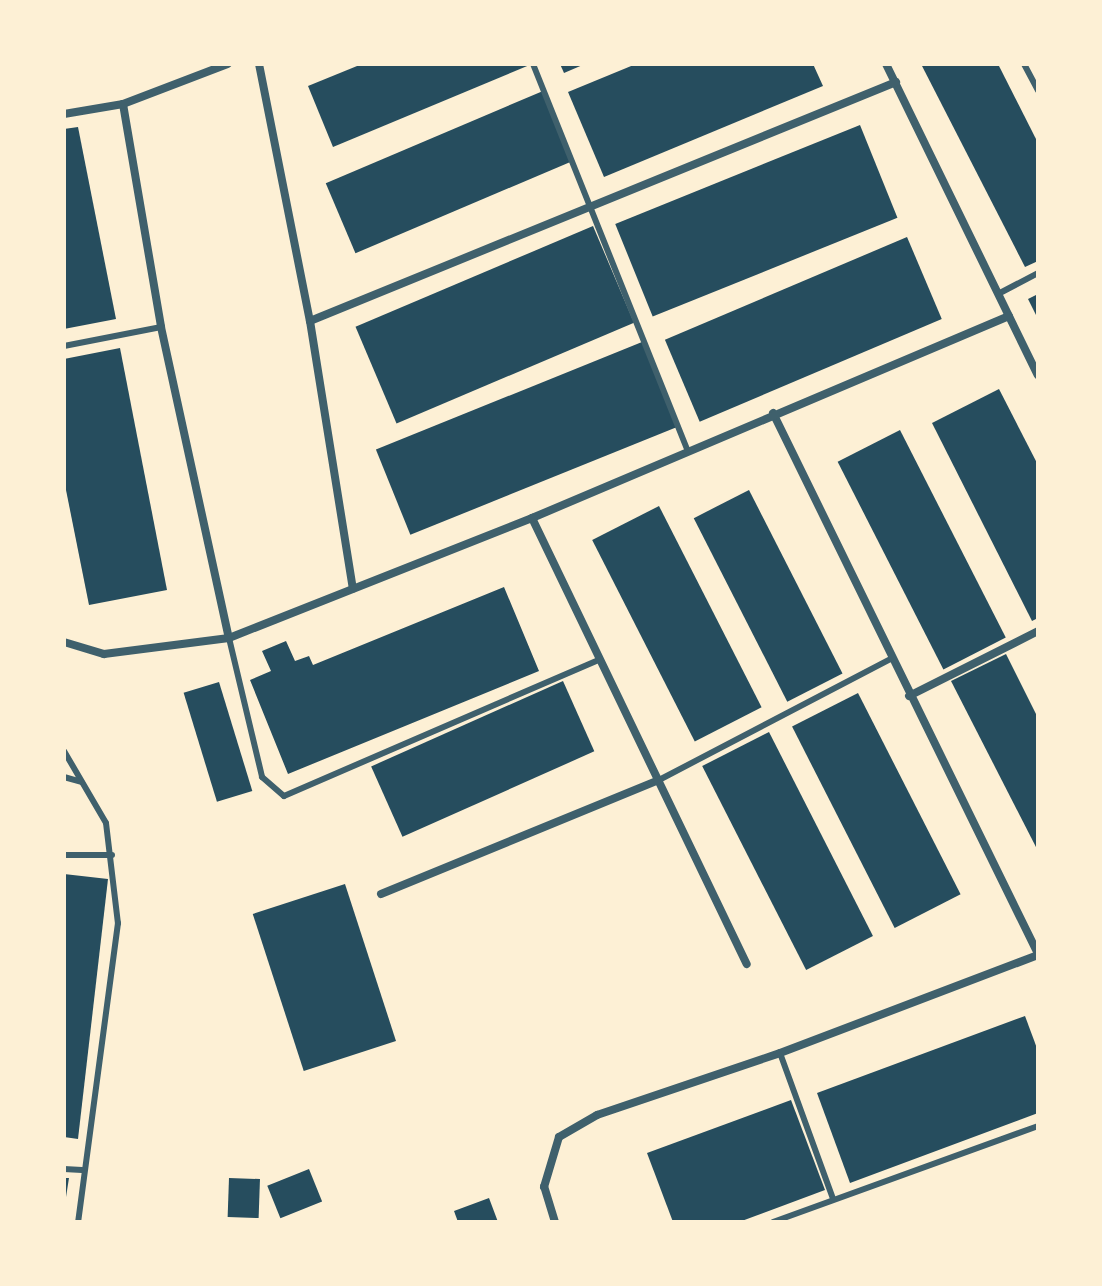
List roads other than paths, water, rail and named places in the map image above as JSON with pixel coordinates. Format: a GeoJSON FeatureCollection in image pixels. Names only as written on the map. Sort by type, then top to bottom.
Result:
{"type":"FeatureCollection","features":[{"type":"Feature","properties":{"kind":"street"},"geometry":{"type":"LineString","coordinates":[[64,114],[123,104],[228,64]]}},
{"type":"Feature","properties":{"kind":"street"},"geometry":{"type":"LineString","coordinates":[[259,64],[310,321],[353,589]]}},
{"type":"Feature","properties":{"kind":"street"},"geometry":{"type":"LineString","coordinates":[[886,64],[1038,375]]}},
{"type":"Feature","properties":{"kind":"street"},"geometry":{"type":"LineString","coordinates":[[310,321],[896,82]]}},
{"type":"Feature","properties":{"kind":"street"},"geometry":{"type":"LineString","coordinates":[[123,104],[161,327],[229,638]]}},
{"type":"Feature","properties":{"kind":"street"},"geometry":{"type":"LineString","coordinates":[[64,642],[104,654],[229,638],[532,518],[773,413],[1009,316]]}},
{"type":"Feature","properties":{"kind":"street"},"geometry":{"type":"LineString","coordinates":[[555,1222],[544,1187],[559,1137],[597,1115],[780,1053],[1038,954],[1035,939],[890,659],[773,413]]}},
{"type":"Feature","properties":{"kind":"street"},"geometry":{"type":"LineString","coordinates":[[532,518],[747,964]]}},
{"type":"Feature","properties":{"kind":"street"},"geometry":{"type":"LineString","coordinates":[[909,696],[1038,631]]}},
{"type":"Feature","properties":{"kind":"street"},"geometry":{"type":"LineString","coordinates":[[381,894],[659,780]]}},
{"type":"Feature","properties":{"kind":"lane"},"geometry":{"type":"LineString","coordinates":[[533,64],[687,450]]}},
{"type":"Feature","properties":{"kind":"lane"},"geometry":{"type":"LineString","coordinates":[[1024,64],[1038,90]]}},
{"type":"Feature","properties":{"kind":"lane"},"geometry":{"type":"LineString","coordinates":[[998,294],[1038,273]]}},
{"type":"Feature","properties":{"kind":"lane"},"geometry":{"type":"LineString","coordinates":[[64,346],[161,327]]}},
{"type":"Feature","properties":{"kind":"lane"},"geometry":{"type":"LineString","coordinates":[[229,638],[262,777],[284,796],[600,659]]}},
{"type":"Feature","properties":{"kind":"lane"},"geometry":{"type":"LineString","coordinates":[[659,780],[890,659]]}},
{"type":"Feature","properties":{"kind":"lane"},"geometry":{"type":"LineString","coordinates":[[64,751],[106,823],[118,923],[82,1170],[78,1222]]}},
{"type":"Feature","properties":{"kind":"lane"},"geometry":{"type":"LineString","coordinates":[[64,777],[81,782]]}},
{"type":"Feature","properties":{"kind":"lane"},"geometry":{"type":"LineString","coordinates":[[64,855],[112,855]]}},
{"type":"Feature","properties":{"kind":"lane"},"geometry":{"type":"LineString","coordinates":[[780,1053],[833,1199]]}},
{"type":"Feature","properties":{"kind":"lane"},"geometry":{"type":"LineString","coordinates":[[773,1222],[1038,1126]]}},
{"type":"Feature","properties":{"kind":"lane"},"geometry":{"type":"LineString","coordinates":[[64,1169],[82,1170]]}}]}
